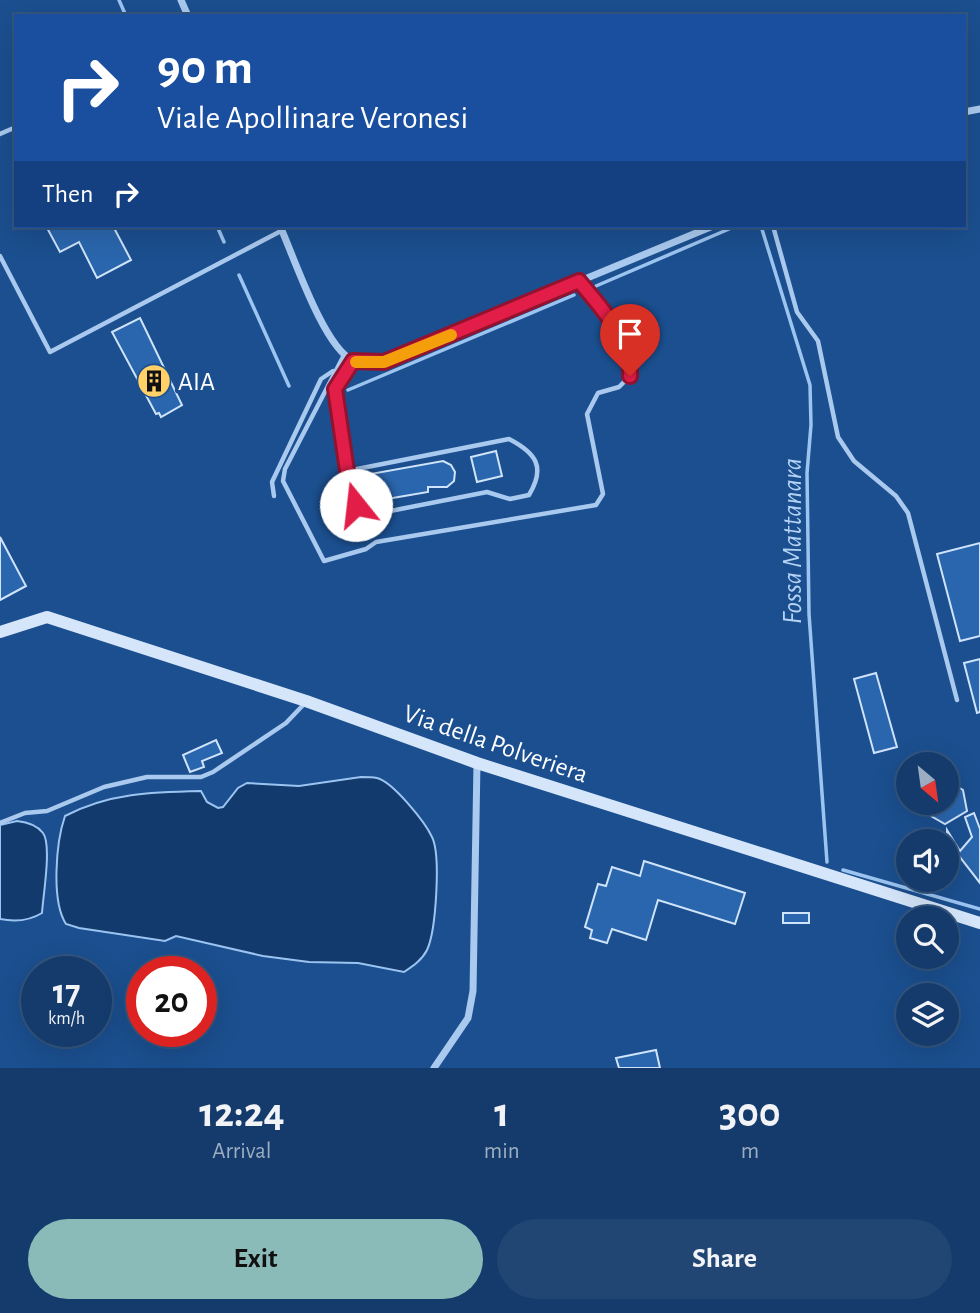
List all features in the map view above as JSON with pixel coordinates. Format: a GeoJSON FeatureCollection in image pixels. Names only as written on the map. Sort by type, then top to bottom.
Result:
{"type":"FeatureCollection","features":[{"type":"Feature","properties":{"kind":"street"},"geometry":{"type":"LineString","coordinates":[[281,228],[328,335],[353,361],[384,362],[708,228]]}},
{"type":"Feature","properties":{"kind":"street","name":"Via della Polveriera"},"geometry":{"type":"LineString","coordinates":[[0,632],[47,617],[306,701],[477,762],[980,923]]}},
{"type":"Feature","properties":{"kind":"street"},"geometry":{"type":"LineString","coordinates":[[434,1068],[467,1018],[473,990],[477,762]]}},
{"type":"Feature","properties":{"kind":"lane"},"geometry":{"type":"LineString","coordinates":[[0,256],[50,352],[281,228]]}},
{"type":"Feature","properties":{"kind":"lane"},"geometry":{"type":"LineString","coordinates":[[774,228],[797,312],[818,341],[838,437],[854,461],[896,496],[908,513],[957,700]]}},
{"type":"Feature","properties":{"kind":"lane"},"geometry":{"type":"LineString","coordinates":[[345,354],[333,371],[285,469],[283,481],[324,561],[366,549],[376,542],[596,505],[603,494],[587,414],[598,393],[619,387],[630,376],[631,363],[608,316],[579,281]]}},
{"type":"Feature","properties":{"kind":"lane"},"geometry":{"type":"LineString","coordinates":[[347,471],[509,439],[530,449],[536,459],[538,481],[529,495],[510,499],[487,492],[375,514],[356,505],[347,471],[335,389],[353,361]]}},
{"type":"Feature","properties":{"kind":"lane"},"geometry":{"type":"LineString","coordinates":[[274,496],[272,482],[321,379],[333,371]]}},
{"type":"Feature","properties":{"kind":"lane"},"geometry":{"type":"LineString","coordinates":[[0,823],[25,813],[47,811],[104,787],[147,777],[201,777],[286,723],[306,701]]}},
{"type":"Feature","properties":{"kind":"water"},"geometry":{"type":"Polygon","coordinates":[[[361,777],[384,781],[400,794],[423,822],[435,846],[436,893],[430,940],[423,957],[404,972],[358,963],[309,962],[263,956],[176,936],[165,941],[79,928],[66,924],[61,914],[56,871],[59,841],[65,816],[81,808],[131,795],[201,791],[207,802],[218,808],[223,807],[238,788],[247,783],[299,786],[361,777]]]}},
{"type":"Feature","properties":{"kind":"water"},"geometry":{"type":"Polygon","coordinates":[[[17,821],[38,828],[46,839],[42,913],[27,919],[0,919],[0,825],[17,821]]]}},
{"type":"Feature","properties":{"kind":"building"},"geometry":{"type":"Polygon","coordinates":[[[47,228],[114,228],[131,260],[97,278],[79,242],[60,252],[47,228]]]}},
{"type":"Feature","properties":{"kind":"building","name":"AIA"},"geometry":{"type":"Polygon","coordinates":[[[140,318],[182,405],[161,417],[159,413],[156,414],[112,332],[140,318]]]}},
{"type":"Feature","properties":{"kind":"building"},"geometry":{"type":"Polygon","coordinates":[[[496,451],[502,476],[477,482],[471,457],[496,451]]]}},
{"type":"Feature","properties":{"kind":"building"},"geometry":{"type":"Polygon","coordinates":[[[443,461],[451,465],[455,472],[454,481],[447,487],[428,487],[428,492],[369,502],[365,475],[443,461]]]}},
{"type":"Feature","properties":{"kind":"building"},"geometry":{"type":"Polygon","coordinates":[[[0,537],[26,586],[0,600],[0,537]]]}},
{"type":"Feature","properties":{"kind":"building"},"geometry":{"type":"Polygon","coordinates":[[[980,543],[980,636],[960,641],[937,554],[980,543]]]}},
{"type":"Feature","properties":{"kind":"building"},"geometry":{"type":"Polygon","coordinates":[[[980,659],[980,712],[977,713],[964,663],[980,659]]]}},
{"type":"Feature","properties":{"kind":"building"},"geometry":{"type":"Polygon","coordinates":[[[876,673],[897,747],[874,753],[854,679],[876,673]]]}},
{"type":"Feature","properties":{"kind":"building"},"geometry":{"type":"Polygon","coordinates":[[[216,740],[222,753],[202,761],[204,767],[190,772],[183,755],[216,740]]]}},
{"type":"Feature","properties":{"kind":"building"},"geometry":{"type":"Polygon","coordinates":[[[959,788],[963,790],[967,811],[959,816],[959,788]]]}},
{"type":"Feature","properties":{"kind":"building"},"geometry":{"type":"Polygon","coordinates":[[[974,813],[980,829],[980,883],[959,856],[959,849],[972,837],[965,817],[974,813]]]}},
{"type":"Feature","properties":{"kind":"building"},"geometry":{"type":"Polygon","coordinates":[[[931,816],[959,816],[945,824],[931,816]]]}},
{"type":"Feature","properties":{"kind":"building"},"geometry":{"type":"Polygon","coordinates":[[[644,861],[745,893],[735,924],[658,900],[646,940],[612,929],[607,943],[590,938],[592,930],[585,927],[598,884],[606,886],[612,867],[640,876],[644,861]]]}},
{"type":"Feature","properties":{"kind":"building"},"geometry":{"type":"Polygon","coordinates":[[[783,913],[809,913],[809,923],[783,923],[783,913]]]}},
{"type":"Feature","properties":{"kind":"building"},"geometry":{"type":"Polygon","coordinates":[[[656,1050],[660,1068],[619,1068],[616,1058],[656,1050]]]}},
{"type":"Feature","properties":{"kind":"waterway","name":"Fossa Mattanara"},"geometry":{"type":"LineString","coordinates":[[119,0],[125,14]]}},
{"type":"Feature","properties":{"kind":"waterway","name":"Fossa Mattanara"},"geometry":{"type":"LineString","coordinates":[[218,228],[224,242]]}},
{"type":"Feature","properties":{"kind":"waterway","name":"Fossa Mattanara"},"geometry":{"type":"LineString","coordinates":[[596,286],[731,228]]}},
{"type":"Feature","properties":{"kind":"waterway","name":"Fossa Mattanara"},"geometry":{"type":"LineString","coordinates":[[762,228],[810,385],[811,425],[807,473],[809,614],[827,862]]}},
{"type":"Feature","properties":{"kind":"waterway","name":"Fossa Mattanara"},"geometry":{"type":"LineString","coordinates":[[239,275],[289,386]]}},
{"type":"Feature","properties":{"kind":"waterway","name":"Fossa Mattanara"},"geometry":{"type":"LineString","coordinates":[[348,390],[574,295]]}},
{"type":"Feature","properties":{"kind":"waterway","name":"Fossa Mattanara"},"geometry":{"type":"LineString","coordinates":[[843,870],[980,909]]}},
{"type":"Feature","properties":{"kind":"slow traffic"},"geometry":{"type":"LineString","coordinates":[[356,362],[384,362],[451,335]]}},
{"type":"Feature","properties":{"kind":"place","name":"AIA"},"geometry":{"type":"Point","coordinates":[154,381]}},
{"type":"Feature","properties":{"kind":"route"},"geometry":{"type":"LineString","coordinates":[[356,505],[337,417],[335,389],[353,361],[366,364],[384,362],[579,281],[608,316],[624,344],[631,363],[630,376]]}}]}
